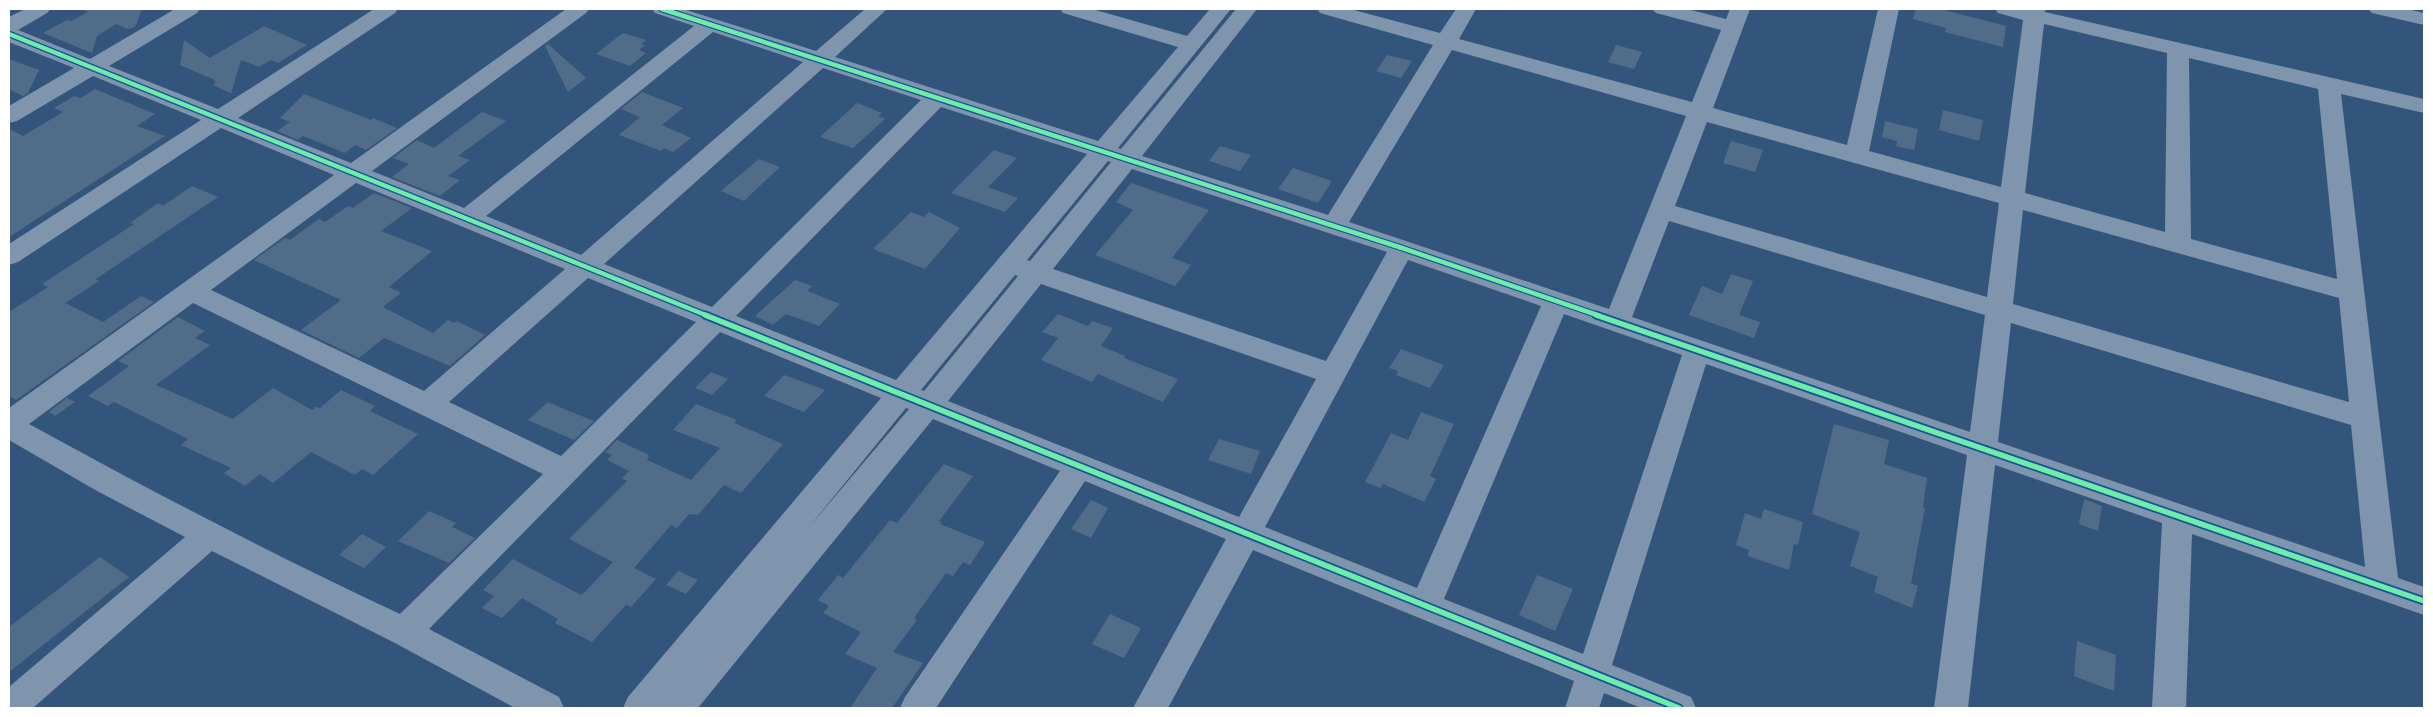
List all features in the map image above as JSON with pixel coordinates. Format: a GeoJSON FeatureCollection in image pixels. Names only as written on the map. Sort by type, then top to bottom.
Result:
{"type":"FeatureCollection","features":[{"type":"Feature","properties":{"kind":"street"},"geometry":{"type":"LineString","coordinates":[[9,26],[40,9]]}},
{"type":"Feature","properties":{"kind":"street"},"geometry":{"type":"LineString","coordinates":[[9,116],[190,9]]}},
{"type":"Feature","properties":{"kind":"street"},"geometry":{"type":"LineString","coordinates":[[9,256],[388,9]]}},
{"type":"Feature","properties":{"kind":"street"},"geometry":{"type":"LineString","coordinates":[[547,708],[404,632],[209,535],[9,424],[579,9]]}},
{"type":"Feature","properties":{"kind":"street"},"geometry":{"type":"LineString","coordinates":[[662,9],[1402,248],[2424,600]]}},
{"type":"Feature","properties":{"kind":"street"},"geometry":{"type":"LineString","coordinates":[[428,404],[877,9]]}},
{"type":"Feature","properties":{"kind":"street"},"geometry":{"type":"LineString","coordinates":[[1070,9],[1192,44]]}},
{"type":"Feature","properties":{"kind":"street"},"geometry":{"type":"LineString","coordinates":[[676,708],[928,406],[1036,272],[1114,155],[1192,44],[1221,9]]}},
{"type":"Feature","properties":{"kind":"street"},"geometry":{"type":"LineString","coordinates":[[640,708],[1009,263],[1114,155],[1247,9]]}},
{"type":"Feature","properties":{"kind":"street"},"geometry":{"type":"LineString","coordinates":[[1327,9],[2351,292]]}},
{"type":"Feature","properties":{"kind":"street"},"geometry":{"type":"LineString","coordinates":[[1334,226],[1466,9]]}},
{"type":"Feature","properties":{"kind":"street"},"geometry":{"type":"LineString","coordinates":[[1617,322],[1737,18],[1663,9]]}},
{"type":"Feature","properties":{"kind":"street"},"geometry":{"type":"LineString","coordinates":[[1856,155],[1889,9]]}},
{"type":"Feature","properties":{"kind":"street"},"geometry":{"type":"LineString","coordinates":[[2005,9],[2034,12],[2178,49],[2424,106]]}},
{"type":"Feature","properties":{"kind":"street"},"geometry":{"type":"LineString","coordinates":[[2379,9],[2424,19]]}},
{"type":"Feature","properties":{"kind":"street"},"geometry":{"type":"LineString","coordinates":[[1951,708],[2034,12]]}},
{"type":"Feature","properties":{"kind":"street"},"geometry":{"type":"LineString","coordinates":[[466,219],[710,24]]}},
{"type":"Feature","properties":{"kind":"street"},"geometry":{"type":"LineString","coordinates":[[9,34],[1679,708]]}},
{"type":"Feature","properties":{"kind":"street"},"geometry":{"type":"LineString","coordinates":[[2178,49],[2178,244]]}},
{"type":"Feature","properties":{"kind":"street"},"geometry":{"type":"LineString","coordinates":[[2329,84],[2383,586]]}},
{"type":"Feature","properties":{"kind":"street"},"geometry":{"type":"LineString","coordinates":[[404,632],[937,98]]}},
{"type":"Feature","properties":{"kind":"street"},"geometry":{"type":"LineString","coordinates":[[1661,210],[2365,418]]}},
{"type":"Feature","properties":{"kind":"street"},"geometry":{"type":"LineString","coordinates":[[1156,707],[1246,534],[1402,248]]}},
{"type":"Feature","properties":{"kind":"street"},"geometry":{"type":"LineString","coordinates":[[1009,263],[1333,374]]}},
{"type":"Feature","properties":{"kind":"street"},"geometry":{"type":"LineString","coordinates":[[191,291],[565,471]]}},
{"type":"Feature","properties":{"kind":"street"},"geometry":{"type":"LineString","coordinates":[[1425,606],[1556,301]]}},
{"type":"Feature","properties":{"kind":"street"},"geometry":{"type":"LineString","coordinates":[[1582,708],[1697,350]]}},
{"type":"Feature","properties":{"kind":"street"},"geometry":{"type":"LineString","coordinates":[[917,708],[1079,466]]}},
{"type":"Feature","properties":{"kind":"street"},"geometry":{"type":"LineString","coordinates":[[2169,708],[2178,516]]}},
{"type":"Feature","properties":{"kind":"street"},"geometry":{"type":"LineString","coordinates":[[9,708],[209,535]]}},
{"type":"Feature","properties":{"kind":"building"},"geometry":{"type":"Polygon","coordinates":[[[80,9],[142,9],[135,27],[128,29],[116,24],[97,36],[92,53],[43,33],[67,20],[71,21],[88,12],[80,9]]]}},
{"type":"Feature","properties":{"kind":"building"},"geometry":{"type":"Polygon","coordinates":[[[1916,9],[1940,9],[2006,26],[2003,47],[1945,32],[1946,28],[1913,19],[1916,9]]]}},
{"type":"Feature","properties":{"kind":"building"},"geometry":{"type":"Polygon","coordinates":[[[264,26],[307,45],[278,63],[271,60],[259,67],[241,60],[231,93],[214,86],[215,80],[180,65],[184,40],[210,58],[264,26]]]}},
{"type":"Feature","properties":{"kind":"building"},"geometry":{"type":"Polygon","coordinates":[[[623,33],[646,40],[641,44],[645,45],[639,50],[646,53],[630,66],[596,54],[623,33]]]}},
{"type":"Feature","properties":{"kind":"building"},"geometry":{"type":"Polygon","coordinates":[[[548,44],[586,78],[568,92],[545,46],[548,44]]]}},
{"type":"Feature","properties":{"kind":"building"},"geometry":{"type":"Polygon","coordinates":[[[1616,45],[1642,52],[1634,69],[1608,62],[1616,45]]]}},
{"type":"Feature","properties":{"kind":"building"},"geometry":{"type":"Polygon","coordinates":[[[1387,55],[1412,61],[1401,78],[1376,71],[1387,55]]]}},
{"type":"Feature","properties":{"kind":"building"},"geometry":{"type":"Polygon","coordinates":[[[9,59],[39,70],[28,93],[23,96],[9,89],[9,59]]]}},
{"type":"Feature","properties":{"kind":"building"},"geometry":{"type":"Polygon","coordinates":[[[95,89],[155,114],[137,126],[165,136],[9,237],[9,129],[23,136],[63,112],[54,108],[74,96],[81,98],[95,89]]]}},
{"type":"Feature","properties":{"kind":"building"},"geometry":{"type":"Polygon","coordinates":[[[642,92],[683,108],[662,125],[691,138],[673,152],[664,148],[661,151],[619,135],[640,117],[621,109],[642,92]]]}},
{"type":"Feature","properties":{"kind":"building"},"geometry":{"type":"Polygon","coordinates":[[[304,94],[397,128],[366,150],[355,145],[345,153],[303,136],[298,140],[277,131],[290,122],[280,118],[304,94]]]}},
{"type":"Feature","properties":{"kind":"building"},"geometry":{"type":"Polygon","coordinates":[[[857,103],[882,113],[878,116],[885,119],[853,148],[820,137],[857,103]]]}},
{"type":"Feature","properties":{"kind":"building"},"geometry":{"type":"Polygon","coordinates":[[[1943,110],[1983,120],[1979,141],[1939,130],[1943,110]]]}},
{"type":"Feature","properties":{"kind":"building"},"geometry":{"type":"Polygon","coordinates":[[[482,112],[506,121],[458,156],[470,160],[448,176],[460,180],[440,196],[392,177],[409,164],[393,158],[417,140],[434,148],[482,112]]]}},
{"type":"Feature","properties":{"kind":"building"},"geometry":{"type":"Polygon","coordinates":[[[1885,121],[1918,129],[1914,150],[1896,146],[1897,141],[1882,137],[1885,121]]]}},
{"type":"Feature","properties":{"kind":"building"},"geometry":{"type":"Polygon","coordinates":[[[1731,141],[1763,150],[1755,172],[1723,163],[1731,141]]]}},
{"type":"Feature","properties":{"kind":"building"},"geometry":{"type":"Polygon","coordinates":[[[1220,146],[1251,155],[1240,171],[1209,161],[1220,146]]]}},
{"type":"Feature","properties":{"kind":"building"},"geometry":{"type":"Polygon","coordinates":[[[994,150],[1017,158],[988,187],[1018,198],[1005,212],[951,193],[994,150]]]}},
{"type":"Feature","properties":{"kind":"building"},"geometry":{"type":"Polygon","coordinates":[[[759,159],[780,167],[744,201],[721,191],[759,159]]]}},
{"type":"Feature","properties":{"kind":"building"},"geometry":{"type":"Polygon","coordinates":[[[1293,168],[1332,181],[1318,203],[1278,189],[1293,168]]]}},
{"type":"Feature","properties":{"kind":"building"},"geometry":{"type":"Polygon","coordinates":[[[1131,183],[1209,210],[1172,258],[1191,265],[1175,286],[1095,255],[1133,210],[1116,202],[1131,183]]]}},
{"type":"Feature","properties":{"kind":"building"},"geometry":{"type":"Polygon","coordinates":[[[192,186],[218,197],[96,279],[99,281],[65,303],[103,322],[141,296],[154,302],[16,400],[9,396],[9,312],[48,287],[42,284],[134,224],[130,223],[158,203],[163,206],[192,186]]]}},
{"type":"Feature","properties":{"kind":"building"},"geometry":{"type":"Polygon","coordinates":[[[374,193],[412,208],[381,231],[432,251],[389,287],[401,293],[383,307],[433,333],[448,320],[454,323],[457,321],[485,335],[450,366],[384,338],[359,358],[301,330],[341,300],[254,260],[285,238],[290,240],[319,219],[325,222],[348,206],[353,208],[374,193]]]}},
{"type":"Feature","properties":{"kind":"building"},"geometry":{"type":"Polygon","coordinates":[[[911,212],[924,217],[929,212],[960,228],[925,269],[873,249],[911,212]]]}},
{"type":"Feature","properties":{"kind":"building"},"geometry":{"type":"Polygon","coordinates":[[[1731,274],[1753,281],[1739,315],[1760,322],[1754,338],[1689,315],[1702,286],[1722,294],[1731,274]]]}},
{"type":"Feature","properties":{"kind":"building"},"geometry":{"type":"Polygon","coordinates":[[[795,280],[812,286],[807,291],[840,304],[819,326],[786,314],[773,325],[755,316],[795,280]]]}},
{"type":"Feature","properties":{"kind":"building"},"geometry":{"type":"Polygon","coordinates":[[[1058,314],[1088,326],[1092,321],[1113,328],[1101,346],[1125,356],[1124,358],[1178,379],[1163,402],[1098,374],[1092,382],[1041,360],[1058,338],[1042,332],[1058,314]]]}},
{"type":"Feature","properties":{"kind":"building"},"geometry":{"type":"Polygon","coordinates":[[[178,317],[205,331],[195,338],[210,345],[156,385],[233,419],[273,388],[312,410],[316,407],[320,408],[341,390],[375,406],[370,411],[418,434],[373,475],[362,469],[355,475],[311,452],[273,483],[260,474],[245,486],[224,473],[231,468],[181,445],[188,439],[114,402],[108,406],[88,396],[129,366],[118,361],[178,317]]]}},
{"type":"Feature","properties":{"kind":"building"},"geometry":{"type":"Polygon","coordinates":[[[1401,349],[1444,365],[1430,388],[1396,375],[1398,371],[1389,368],[1401,349]]]}},
{"type":"Feature","properties":{"kind":"building"},"geometry":{"type":"Polygon","coordinates":[[[711,372],[728,379],[712,395],[695,388],[711,372]]]}},
{"type":"Feature","properties":{"kind":"building"},"geometry":{"type":"Polygon","coordinates":[[[784,375],[825,390],[804,412],[764,396],[784,375]]]}},
{"type":"Feature","properties":{"kind":"building"},"geometry":{"type":"Polygon","coordinates":[[[67,398],[75,402],[55,416],[49,412],[67,398]]]}},
{"type":"Feature","properties":{"kind":"building"},"geometry":{"type":"Polygon","coordinates":[[[548,402],[594,421],[574,440],[528,420],[548,402]]]}},
{"type":"Feature","properties":{"kind":"building"},"geometry":{"type":"Polygon","coordinates":[[[696,404],[737,420],[734,423],[783,444],[741,493],[724,485],[698,515],[689,514],[677,528],[671,525],[634,568],[656,579],[631,607],[626,605],[592,642],[555,623],[558,619],[522,598],[502,618],[482,608],[494,596],[483,590],[513,559],[581,595],[584,593],[613,562],[569,539],[627,481],[622,478],[629,471],[607,460],[612,455],[605,452],[617,440],[649,455],[647,460],[691,480],[720,448],[673,430],[696,404]]]}},
{"type":"Feature","properties":{"kind":"building"},"geometry":{"type":"Polygon","coordinates":[[[1421,412],[1454,424],[1430,476],[1436,479],[1424,502],[1383,484],[1381,488],[1365,482],[1391,433],[1408,440],[1421,412]]]}},
{"type":"Feature","properties":{"kind":"building"},"geometry":{"type":"Polygon","coordinates":[[[1834,424],[1889,440],[1884,464],[1927,478],[1923,507],[1925,508],[1911,583],[1918,586],[1912,608],[1874,592],[1878,577],[1850,566],[1860,532],[1812,514],[1834,424]]]}},
{"type":"Feature","properties":{"kind":"building"},"geometry":{"type":"Polygon","coordinates":[[[1219,439],[1260,451],[1251,474],[1208,460],[1219,439]]]}},
{"type":"Feature","properties":{"kind":"building"},"geometry":{"type":"Polygon","coordinates":[[[944,464],[973,476],[939,521],[942,522],[940,524],[985,542],[970,565],[963,562],[953,576],[946,573],[914,618],[917,620],[893,652],[923,663],[892,708],[850,708],[877,668],[845,654],[861,632],[823,613],[829,606],[818,600],[838,575],[843,578],[890,520],[897,523],[944,464]]]}},
{"type":"Feature","properties":{"kind":"building"},"geometry":{"type":"Polygon","coordinates":[[[2084,499],[2102,506],[2098,531],[2079,524],[2084,499]]]}},
{"type":"Feature","properties":{"kind":"building"},"geometry":{"type":"Polygon","coordinates":[[[1091,500],[1108,508],[1091,538],[1071,529],[1091,500]]]}},
{"type":"Feature","properties":{"kind":"building"},"geometry":{"type":"Polygon","coordinates":[[[1764,509],[1803,522],[1798,545],[1794,544],[1789,570],[1748,556],[1749,550],[1736,545],[1745,513],[1761,519],[1764,509]]]}},
{"type":"Feature","properties":{"kind":"building"},"geometry":{"type":"Polygon","coordinates":[[[429,511],[456,523],[452,527],[475,538],[449,563],[398,541],[429,511]]]}},
{"type":"Feature","properties":{"kind":"building"},"geometry":{"type":"Polygon","coordinates":[[[362,534],[386,547],[364,568],[339,555],[362,534]]]}},
{"type":"Feature","properties":{"kind":"building"},"geometry":{"type":"Polygon","coordinates":[[[100,557],[129,577],[9,672],[9,627],[100,557]]]}},
{"type":"Feature","properties":{"kind":"building"},"geometry":{"type":"Polygon","coordinates":[[[678,571],[698,580],[686,594],[666,585],[678,571]]]}},
{"type":"Feature","properties":{"kind":"building"},"geometry":{"type":"Polygon","coordinates":[[[1537,575],[1573,589],[1555,631],[1519,615],[1537,575]]]}},
{"type":"Feature","properties":{"kind":"building"},"geometry":{"type":"Polygon","coordinates":[[[1110,614],[1141,628],[1124,658],[1092,644],[1110,614]]]}},
{"type":"Feature","properties":{"kind":"building"},"geometry":{"type":"Polygon","coordinates":[[[2077,641],[2116,655],[2114,691],[2074,676],[2077,641]]]}},
{"type":"Feature","properties":{"kind":"cycle path"},"geometry":{"type":"LineString","coordinates":[[662,9],[1402,248],[2424,601]]}},
{"type":"Feature","properties":{"kind":"cycle path"},"geometry":{"type":"LineString","coordinates":[[9,34],[1679,708]]}}]}
